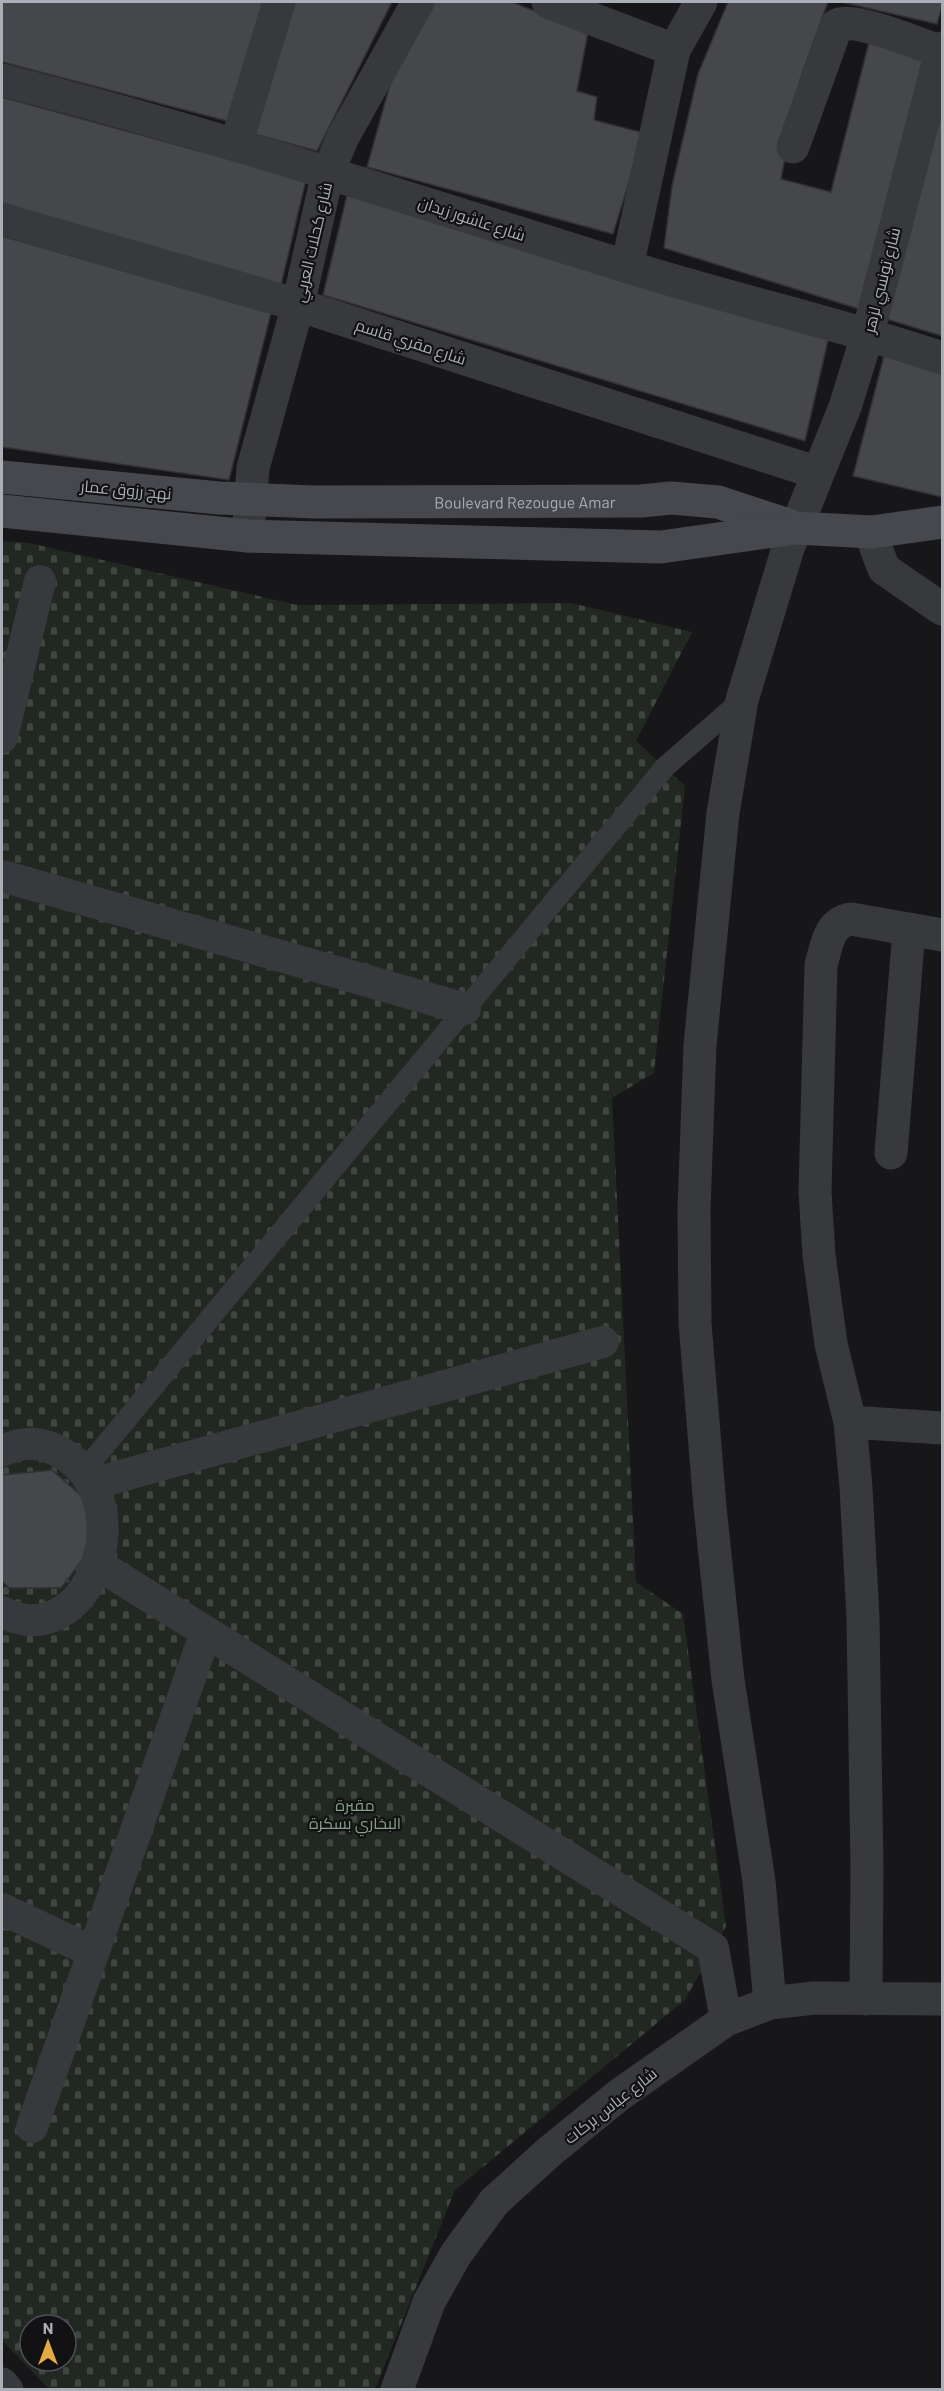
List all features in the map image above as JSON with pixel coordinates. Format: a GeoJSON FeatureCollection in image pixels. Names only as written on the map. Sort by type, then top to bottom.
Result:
{"type":"FeatureCollection","features":[{"type":"Feature","properties":{"kind":"main road","name":"نهج رزوق عمار"},"geometry":{"type":"LineString","coordinates":[[2,477],[219,498],[250,498]]}},
{"type":"Feature","properties":{"kind":"main road","name":"Boulevard Rezougue Amar"},"geometry":{"type":"LineString","coordinates":[[250,498],[326,502],[629,501],[671,498],[718,502],[872,531],[942,522]]}},
{"type":"Feature","properties":{"kind":"main road","name":"نهج رزوق عمار"},"geometry":{"type":"LineString","coordinates":[[2,511],[248,536],[661,547]]}},
{"type":"Feature","properties":{"kind":"main road","name":"Boulevard Rezougue Amar"},"geometry":{"type":"LineString","coordinates":[[661,547],[799,517]]}},
{"type":"Feature","properties":{"kind":"street"},"geometry":{"type":"LineString","coordinates":[[236,144],[279,2]]}},
{"type":"Feature","properties":{"kind":"street","name":"شارع كحلات العربي"},"geometry":{"type":"LineString","coordinates":[[248,536],[254,468],[298,305],[328,172],[343,137],[418,2]]}},
{"type":"Feature","properties":{"kind":"street"},"geometry":{"type":"LineString","coordinates":[[548,2],[674,50]]}},
{"type":"Feature","properties":{"kind":"street"},"geometry":{"type":"LineString","coordinates":[[627,267],[674,50],[701,2]]}},
{"type":"Feature","properties":{"kind":"street"},"geometry":{"type":"LineString","coordinates":[[793,147],[837,25],[841,22],[859,24],[942,50]]}},
{"type":"Feature","properties":{"kind":"street","name":"شارع تونسي لزهر"},"geometry":{"type":"LineString","coordinates":[[770,2003],[759,1881],[728,1680],[710,1507],[695,1323],[694,1209],[700,1045],[723,813],[742,700],[799,517],[845,406],[868,333],[942,50]]}},
{"type":"Feature","properties":{"kind":"street","name":"شارع عاشور زيدان"},"geometry":{"type":"LineString","coordinates":[[2,80],[236,144],[627,267],[868,333],[942,358]]}},
{"type":"Feature","properties":{"kind":"street","name":"شارع مقري قاسم"},"geometry":{"type":"LineString","coordinates":[[2,219],[298,305],[818,473]]}},
{"type":"Feature","properties":{"kind":"street"},"geometry":{"type":"LineString","coordinates":[[872,531],[884,569],[942,609]]}},
{"type":"Feature","properties":{"kind":"street"},"geometry":{"type":"LineString","coordinates":[[2,737],[40,581]]}},
{"type":"Feature","properties":{"kind":"street"},"geometry":{"type":"LineString","coordinates":[[2,876],[465,1009]]}},
{"type":"Feature","properties":{"kind":"street"},"geometry":{"type":"LineString","coordinates":[[866,1999],[867,1867],[863,1618],[850,1422],[831,1344],[819,1255],[814,1192],[821,965],[832,929],[841,921],[851,919],[942,935]]}},
{"type":"Feature","properties":{"kind":"street"},"geometry":{"type":"LineString","coordinates":[[891,1153],[909,930]]}},
{"type":"Feature","properties":{"kind":"street"},"geometry":{"type":"LineString","coordinates":[[88,1478],[603,1342]]}},
{"type":"Feature","properties":{"kind":"street"},"geometry":{"type":"LineString","coordinates":[[850,1422],[942,1428]]}},
{"type":"Feature","properties":{"kind":"street"},"geometry":{"type":"LineString","coordinates":[[2,1451],[16,1444],[45,1444],[72,1458],[88,1478],[103,1517],[101,1553],[90,1584],[69,1607],[43,1619],[14,1619],[2,1612]]}},
{"type":"Feature","properties":{"kind":"street"},"geometry":{"type":"LineString","coordinates":[[97,1564],[713,1948],[726,2020]]}},
{"type":"Feature","properties":{"kind":"street"},"geometry":{"type":"LineString","coordinates":[[32,2127],[206,1632]]}},
{"type":"Feature","properties":{"kind":"street"},"geometry":{"type":"LineString","coordinates":[[2,1909],[93,1952]]}},
{"type":"Feature","properties":{"kind":"street","name":"شارع عباس بركات"},"geometry":{"type":"LineString","coordinates":[[397,2390],[429,2302],[456,2254],[494,2202],[549,2152],[619,2095],[726,2020],[770,2003],[814,1998],[942,2000]]}},
{"type":"Feature","properties":{"kind":"street"},"geometry":{"type":"LineString","coordinates":[[2,2384],[7,2390]]}},
{"type":"Feature","properties":{"kind":"lane"},"geometry":{"type":"LineString","coordinates":[[88,1478],[465,1009],[665,767],[742,700]]}},
{"type":"Feature","properties":{"kind":"green space","name":"مقبرة البخاري بسكرة"},"geometry":{"type":"Polygon","coordinates":[[[2,541],[29,543],[297,605],[571,603],[692,632],[636,741],[685,786],[654,1073],[612,1098],[636,1582],[683,1614],[726,1926],[685,2000],[455,2190],[375,2389],[49,2389],[34,2373],[78,2373],[78,2313],[18,2313],[18,2357],[2,2340],[2,541]]]}},
{"type":"Feature","properties":{"kind":"building"},"geometry":{"type":"Polygon","coordinates":[[[2,2],[264,2],[227,121],[2,62],[2,2]]]}},
{"type":"Feature","properties":{"kind":"building"},"geometry":{"type":"Polygon","coordinates":[[[294,2],[392,2],[317,151],[254,134],[294,2]]]}},
{"type":"Feature","properties":{"kind":"building"},"geometry":{"type":"Polygon","coordinates":[[[428,2],[512,2],[588,32],[577,91],[597,97],[594,120],[644,133],[613,234],[367,167],[391,81],[428,2]]]}},
{"type":"Feature","properties":{"kind":"building"},"geometry":{"type":"Polygon","coordinates":[[[728,2],[828,2],[800,80],[781,179],[831,192],[869,42],[926,58],[859,309],[664,248],[672,186],[698,74],[728,2]]]}},
{"type":"Feature","properties":{"kind":"building"},"geometry":{"type":"Polygon","coordinates":[[[841,2],[942,2],[942,6],[937,24],[841,2]]]}},
{"type":"Feature","properties":{"kind":"building"},"geometry":{"type":"Polygon","coordinates":[[[2,97],[306,180],[281,285],[2,207],[2,97]]]}},
{"type":"Feature","properties":{"kind":"building"},"geometry":{"type":"Polygon","coordinates":[[[942,107],[942,336],[883,318],[942,107]]]}},
{"type":"Feature","properties":{"kind":"building"},"geometry":{"type":"Polygon","coordinates":[[[347,195],[831,327],[805,441],[323,295],[347,195]]]}},
{"type":"Feature","properties":{"kind":"building"},"geometry":{"type":"Polygon","coordinates":[[[2,236],[271,313],[229,480],[2,447],[2,236]]]}},
{"type":"Feature","properties":{"kind":"building"},"geometry":{"type":"Polygon","coordinates":[[[886,348],[942,361],[942,497],[853,476],[886,348]]]}},
{"type":"Feature","properties":{"kind":"building"},"geometry":{"type":"Polygon","coordinates":[[[52,1470],[86,1500],[92,1547],[61,1588],[9,1588],[2,1581],[2,1475],[52,1470]]]}}]}
